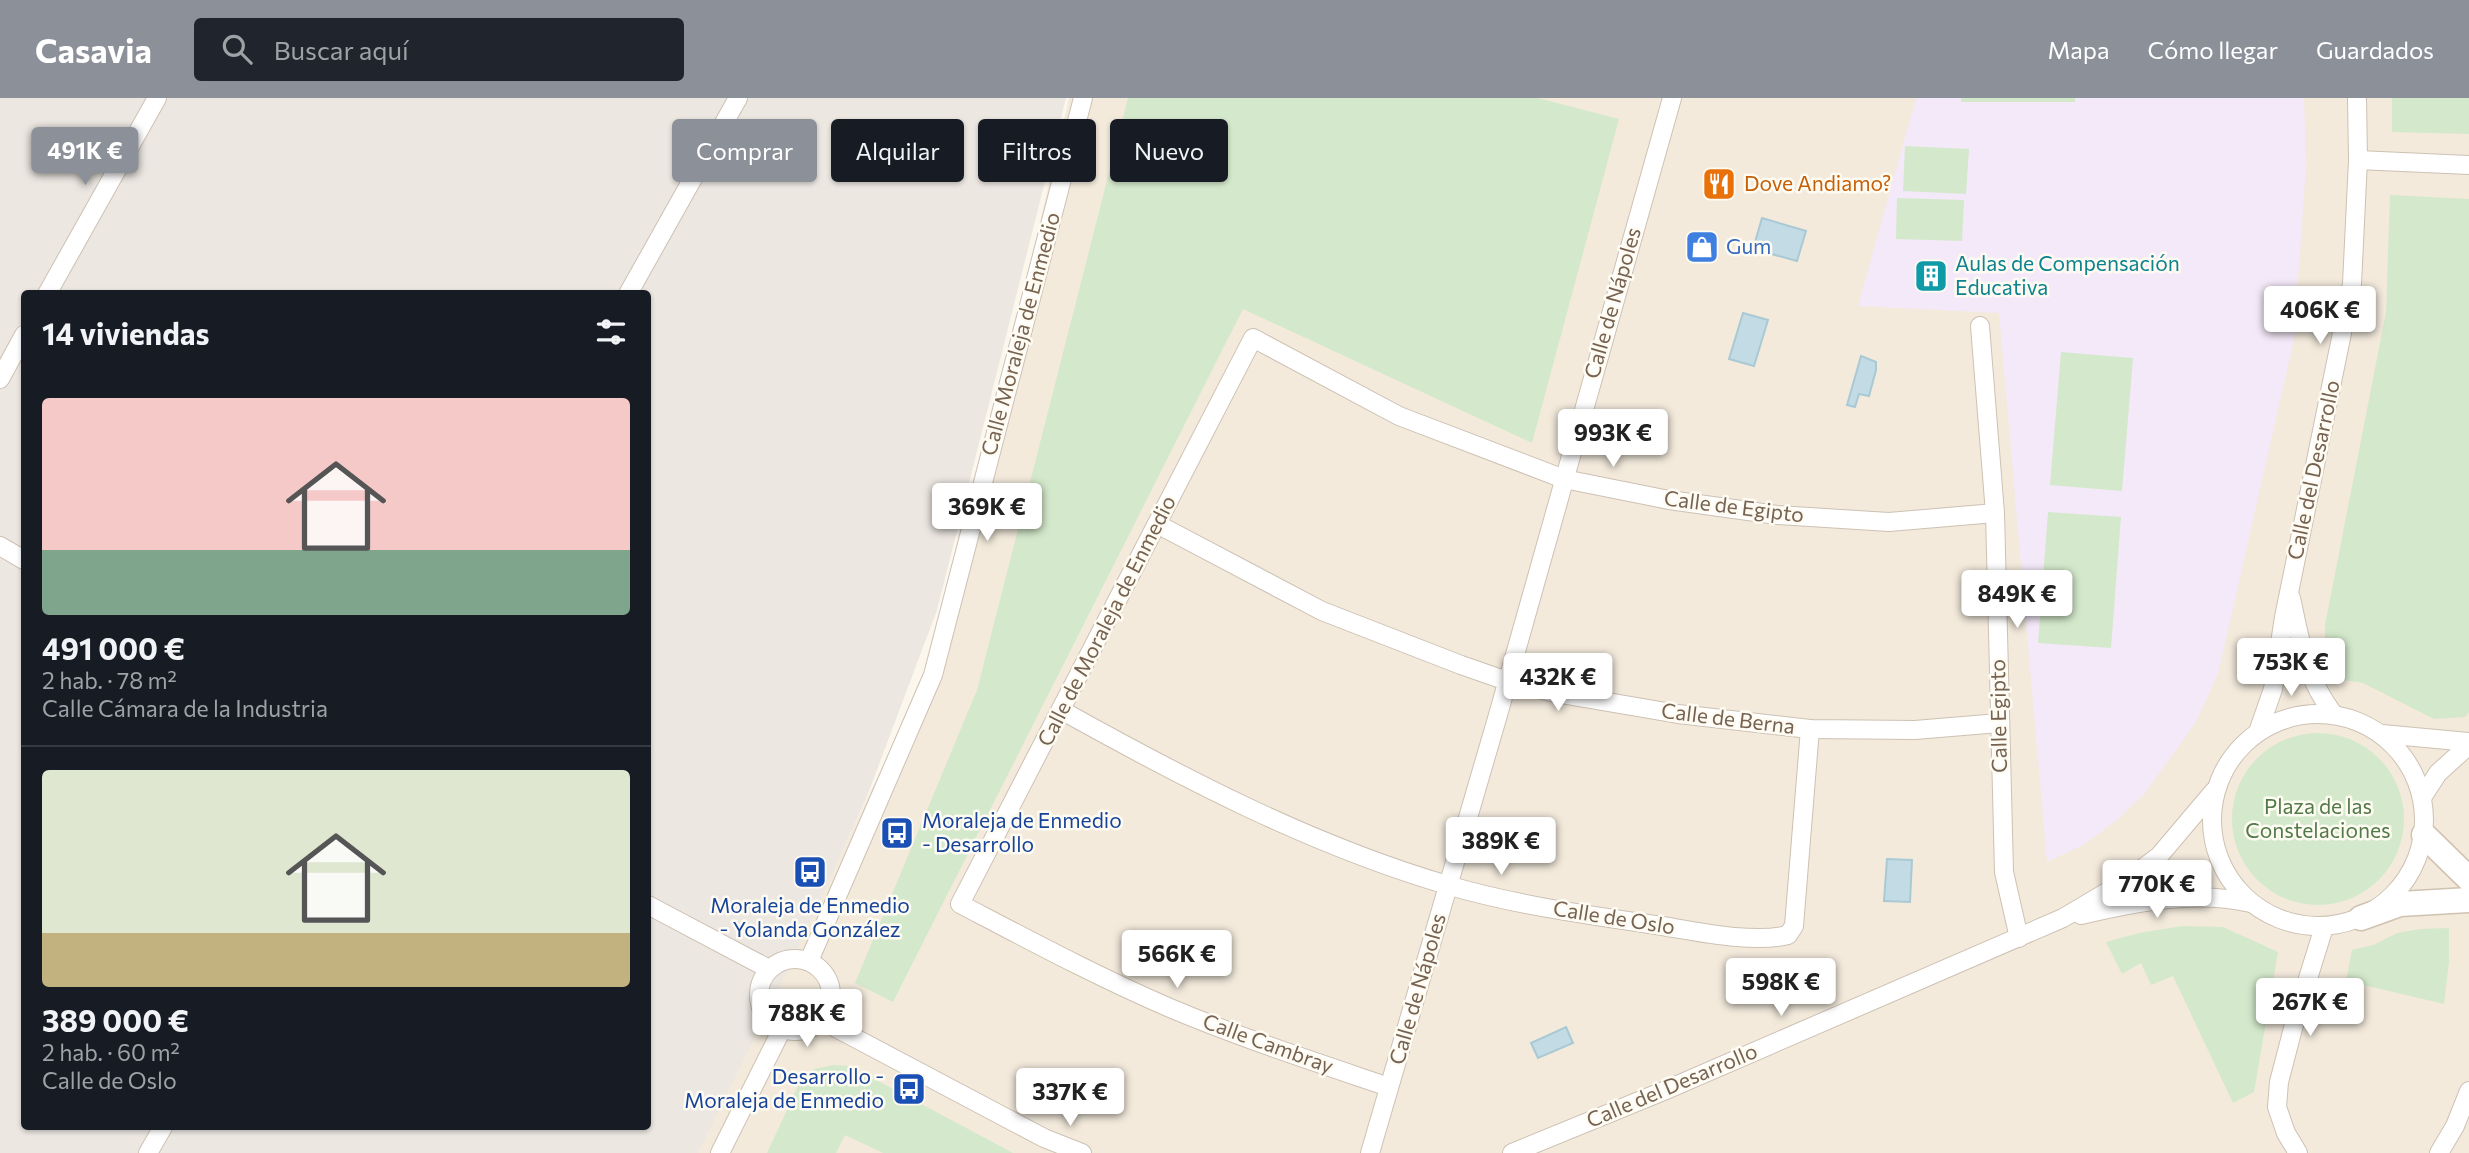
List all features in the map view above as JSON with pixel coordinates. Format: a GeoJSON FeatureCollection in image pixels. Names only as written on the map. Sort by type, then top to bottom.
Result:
{"type":"FeatureCollection","features":[{"type":"Feature","properties":{"kind":"street"},"geometry":{"type":"LineString","coordinates":[[49,290],[157,98]]}},
{"type":"Feature","properties":{"kind":"street"},"geometry":{"type":"LineString","coordinates":[[630,290],[738,98]]}},
{"type":"Feature","properties":{"kind":"street","name":"Calle Moraleja de Enmedio"},"geometry":{"type":"LineString","coordinates":[[809,961],[933,675],[1083,98]]}},
{"type":"Feature","properties":{"kind":"street","name":"Calle de Nápoles"},"geometry":{"type":"LineString","coordinates":[[1370,1153],[1507,681],[1671,98]]}},
{"type":"Feature","properties":{"kind":"street","name":"Calle del Desarrollo"},"geometry":{"type":"LineString","coordinates":[[2258,732],[2273,689],[2284,617],[2352,284],[2358,160],[2357,98]]}},
{"type":"Feature","properties":{"kind":"street"},"geometry":{"type":"LineString","coordinates":[[2358,160],[2469,165]]}},
{"type":"Feature","properties":{"kind":"street","name":"Calle Egipto"},"geometry":{"type":"LineString","coordinates":[[1980,326],[1995,513],[2004,872],[2019,937]]}},
{"type":"Feature","properties":{"kind":"street","name":"Calle de Egipto"},"geometry":{"type":"LineString","coordinates":[[1253,338],[1399,416],[1563,479],[1669,500],[1777,514],[1889,522],[1995,513]]}},
{"type":"Feature","properties":{"kind":"street","name":"Calle de Moraleja de Enmedio"},"geometry":{"type":"LineString","coordinates":[[960,904],[1253,338]]}},
{"type":"Feature","properties":{"kind":"street"},"geometry":{"type":"LineString","coordinates":[[0,379],[21,340]]}},
{"type":"Feature","properties":{"kind":"street","name":"Calle de Berna"},"geometry":{"type":"LineString","coordinates":[[1157,524],[1322,611],[1507,681],[1555,693],[1678,714],[1810,729],[1915,730],[1999,723]]}},
{"type":"Feature","properties":{"kind":"street"},"geometry":{"type":"LineString","coordinates":[[0,546],[21,558]]}},
{"type":"Feature","properties":{"kind":"street","name":"Calle del Desarrollo"},"geometry":{"type":"LineString","coordinates":[[2290,593],[2303,658],[2320,695],[2334,715]]}},
{"type":"Feature","properties":{"kind":"street","name":"Calle de Oslo"},"geometry":{"type":"LineString","coordinates":[[1061,710],[1150,760],[1243,805],[1338,846],[1448,885],[1606,918],[1761,939],[1788,935],[1797,916],[1810,729]]}},
{"type":"Feature","properties":{"kind":"street"},"geometry":{"type":"LineString","coordinates":[[2361,918],[2385,904],[2404,884],[2417,861],[2424,835],[2423,796],[2414,772],[2401,751],[2382,734],[2360,721],[2334,715],[2308,714],[2282,720],[2258,732],[2237,750],[2214,791],[2212,828],[2218,856],[2231,882],[2251,903],[2267,914],[2304,926],[2324,926],[2361,918],[2400,904],[2468,896],[2424,835]]}},
{"type":"Feature","properties":{"kind":"street"},"geometry":{"type":"LineString","coordinates":[[2382,734],[2469,744]]}},
{"type":"Feature","properties":{"kind":"street"},"geometry":{"type":"LineString","coordinates":[[2423,796],[2438,774],[2469,744]]}},
{"type":"Feature","properties":{"kind":"street","name":"Calle del Desarrollo"},"geometry":{"type":"LineString","coordinates":[[1513,1153],[2063,918],[2127,880],[2159,856],[2214,791]]}},
{"type":"Feature","properties":{"kind":"street","name":"Calle del Desarrollo"},"geometry":{"type":"LineString","coordinates":[[2063,918],[2191,897],[2226,897],[2251,903]]}},
{"type":"Feature","properties":{"kind":"street","name":"Calle Cambray"},"geometry":{"type":"LineString","coordinates":[[960,904],[1060,956],[1169,1007],[1275,1049],[1389,1087]]}},
{"type":"Feature","properties":{"kind":"street"},"geometry":{"type":"LineString","coordinates":[[651,907],[769,969]]}},
{"type":"Feature","properties":{"kind":"street"},"geometry":{"type":"LineString","coordinates":[[2298,1153],[2286,1133],[2277,1107],[2279,1082],[2324,926]]}},
{"type":"Feature","properties":{"kind":"street"},"geometry":{"type":"LineString","coordinates":[[792,958],[809,961],[821,969],[829,981],[832,995],[829,1008],[821,1020],[803,1030],[782,1029],[770,1021],[762,1009],[761,981],[776,964],[792,958]]}},
{"type":"Feature","properties":{"kind":"street"},"geometry":{"type":"LineString","coordinates":[[821,1020],[1040,1146],[1082,1153]]}},
{"type":"Feature","properties":{"kind":"street"},"geometry":{"type":"LineString","coordinates":[[720,1153],[782,1029]]}},
{"type":"Feature","properties":{"kind":"street"},"geometry":{"type":"LineString","coordinates":[[2439,1153],[2455,1126],[2469,1091]]}},
{"type":"Feature","properties":{"kind":"street"},"geometry":{"type":"LineString","coordinates":[[148,1153],[161,1130]]}},
{"type":"Feature","properties":{"kind":"shaded area"},"geometry":{"type":"Polygon","coordinates":[[[0,98],[1066,98],[1061,119],[978,119],[978,182],[1045,182],[937,610],[866,799],[788,970],[698,1153],[0,1153],[0,98]]]}},
{"type":"Feature","properties":{"kind":"shaded area"},"geometry":{"type":"Polygon","coordinates":[[[1069,98],[2469,98],[2469,1153],[697,1153],[941,645],[1049,182],[1096,182],[1096,119],[1064,119],[1069,98]]]}},
{"type":"Feature","properties":{"kind":"shaded area"},"geometry":{"type":"Polygon","coordinates":[[[1916,98],[2304,98],[2306,165],[2294,339],[2218,674],[2196,722],[2145,793],[2117,820],[2083,845],[2047,862],[1999,313],[1858,306],[1916,98]]]}},
{"type":"Feature","properties":{"kind":"green space"},"geometry":{"type":"Polygon","coordinates":[[[1128,98],[1538,98],[1619,119],[1532,443],[1243,309],[893,1002],[855,983],[977,690],[1110,169],[1110,182],[1228,182],[1228,119],[1123,119],[1128,98]]]}},
{"type":"Feature","properties":{"kind":"green space"},"geometry":{"type":"Polygon","coordinates":[[[1961,98],[2075,98],[2075,102],[1961,102],[1961,98]]]}},
{"type":"Feature","properties":{"kind":"green space"},"geometry":{"type":"Polygon","coordinates":[[[2392,98],[2469,98],[2469,134],[2392,132],[2392,98]]]}},
{"type":"Feature","properties":{"kind":"green space"},"geometry":{"type":"Polygon","coordinates":[[[1905,146],[1969,149],[1966,194],[1903,191],[1905,146]]]}},
{"type":"Feature","properties":{"kind":"green space"},"geometry":{"type":"Polygon","coordinates":[[[2390,195],[2469,199],[2469,712],[2465,717],[2434,719],[2363,683],[2343,680],[2330,661],[2325,641],[2325,625],[2386,312],[2390,195]]]}},
{"type":"Feature","properties":{"kind":"green space"},"geometry":{"type":"Polygon","coordinates":[[[1897,198],[1964,200],[1962,241],[1896,239],[1897,198]]]}},
{"type":"Feature","properties":{"kind":"green space"},"geometry":{"type":"Polygon","coordinates":[[[2061,352],[2133,358],[2122,491],[2050,485],[2061,352]]]}},
{"type":"Feature","properties":{"kind":"green space"},"geometry":{"type":"Polygon","coordinates":[[[2048,512],[2121,517],[2111,648],[2038,643],[2048,512]]]}},
{"type":"Feature","properties":{"kind":"green space","name":"Plaza de las Constelaciones"},"geometry":{"type":"Polygon","coordinates":[[[2318,733],[2351,740],[2366,747],[2379,758],[2390,771],[2397,786],[2404,819],[2397,852],[2390,867],[2379,880],[2366,891],[2351,898],[2318,905],[2285,898],[2270,891],[2257,880],[2246,867],[2239,852],[2232,819],[2239,786],[2246,771],[2257,758],[2270,747],[2285,740],[2318,733]]]}},
{"type":"Feature","properties":{"kind":"green space"},"geometry":{"type":"Polygon","coordinates":[[[2182,926],[2223,927],[2278,952],[2254,1092],[2233,1103],[2173,976],[2151,985],[2141,963],[2122,974],[2106,942],[2182,926]]]}},
{"type":"Feature","properties":{"kind":"green space"},"geometry":{"type":"Polygon","coordinates":[[[2449,928],[2449,962],[2444,1004],[2346,981],[2352,950],[2373,945],[2397,933],[2449,928]]]}},
{"type":"Feature","properties":{"kind":"green space"},"geometry":{"type":"Polygon","coordinates":[[[833,1065],[850,1066],[1013,1153],[883,1153],[845,1135],[836,1153],[767,1153],[799,1084],[814,1069],[833,1065]]]}},
{"type":"Feature","properties":{"kind":"water"},"geometry":{"type":"Polygon","coordinates":[[[1762,218],[1806,231],[1797,261],[1753,249],[1762,218]]]}},
{"type":"Feature","properties":{"kind":"water"},"geometry":{"type":"Polygon","coordinates":[[[1743,313],[1768,320],[1754,366],[1729,359],[1743,313]]]}},
{"type":"Feature","properties":{"kind":"water"},"geometry":{"type":"Polygon","coordinates":[[[1861,356],[1876,362],[1876,370],[1869,396],[1859,394],[1855,407],[1847,405],[1861,356]]]}},
{"type":"Feature","properties":{"kind":"water"},"geometry":{"type":"Polygon","coordinates":[[[1887,859],[1912,860],[1910,902],[1884,901],[1887,859]]]}},
{"type":"Feature","properties":{"kind":"water"},"geometry":{"type":"Polygon","coordinates":[[[1566,1027],[1573,1043],[1538,1058],[1531,1043],[1566,1027]]]}},
{"type":"Feature","properties":{"kind":"place","name":"Dove Andiamo?"},"geometry":{"type":"Point","coordinates":[1719,184]}},
{"type":"Feature","properties":{"kind":"place","name":"Gum"},"geometry":{"type":"Point","coordinates":[1702,247]}},
{"type":"Feature","properties":{"kind":"place","name":"Aulas de Compensación Educativa"},"geometry":{"type":"Point","coordinates":[1931,276]}},
{"type":"Feature","properties":{"kind":"place","name":"Moraleja de Enmedio - Desarrollo"},"geometry":{"type":"Point","coordinates":[897,833]}},
{"type":"Feature","properties":{"kind":"place","name":"Moraleja de Enmedio - Yolanda González"},"geometry":{"type":"Point","coordinates":[810,872]}},
{"type":"Feature","properties":{"kind":"place","name":"Desarrollo - Moraleja de Enmedio"},"geometry":{"type":"Point","coordinates":[909,1089]}}]}
